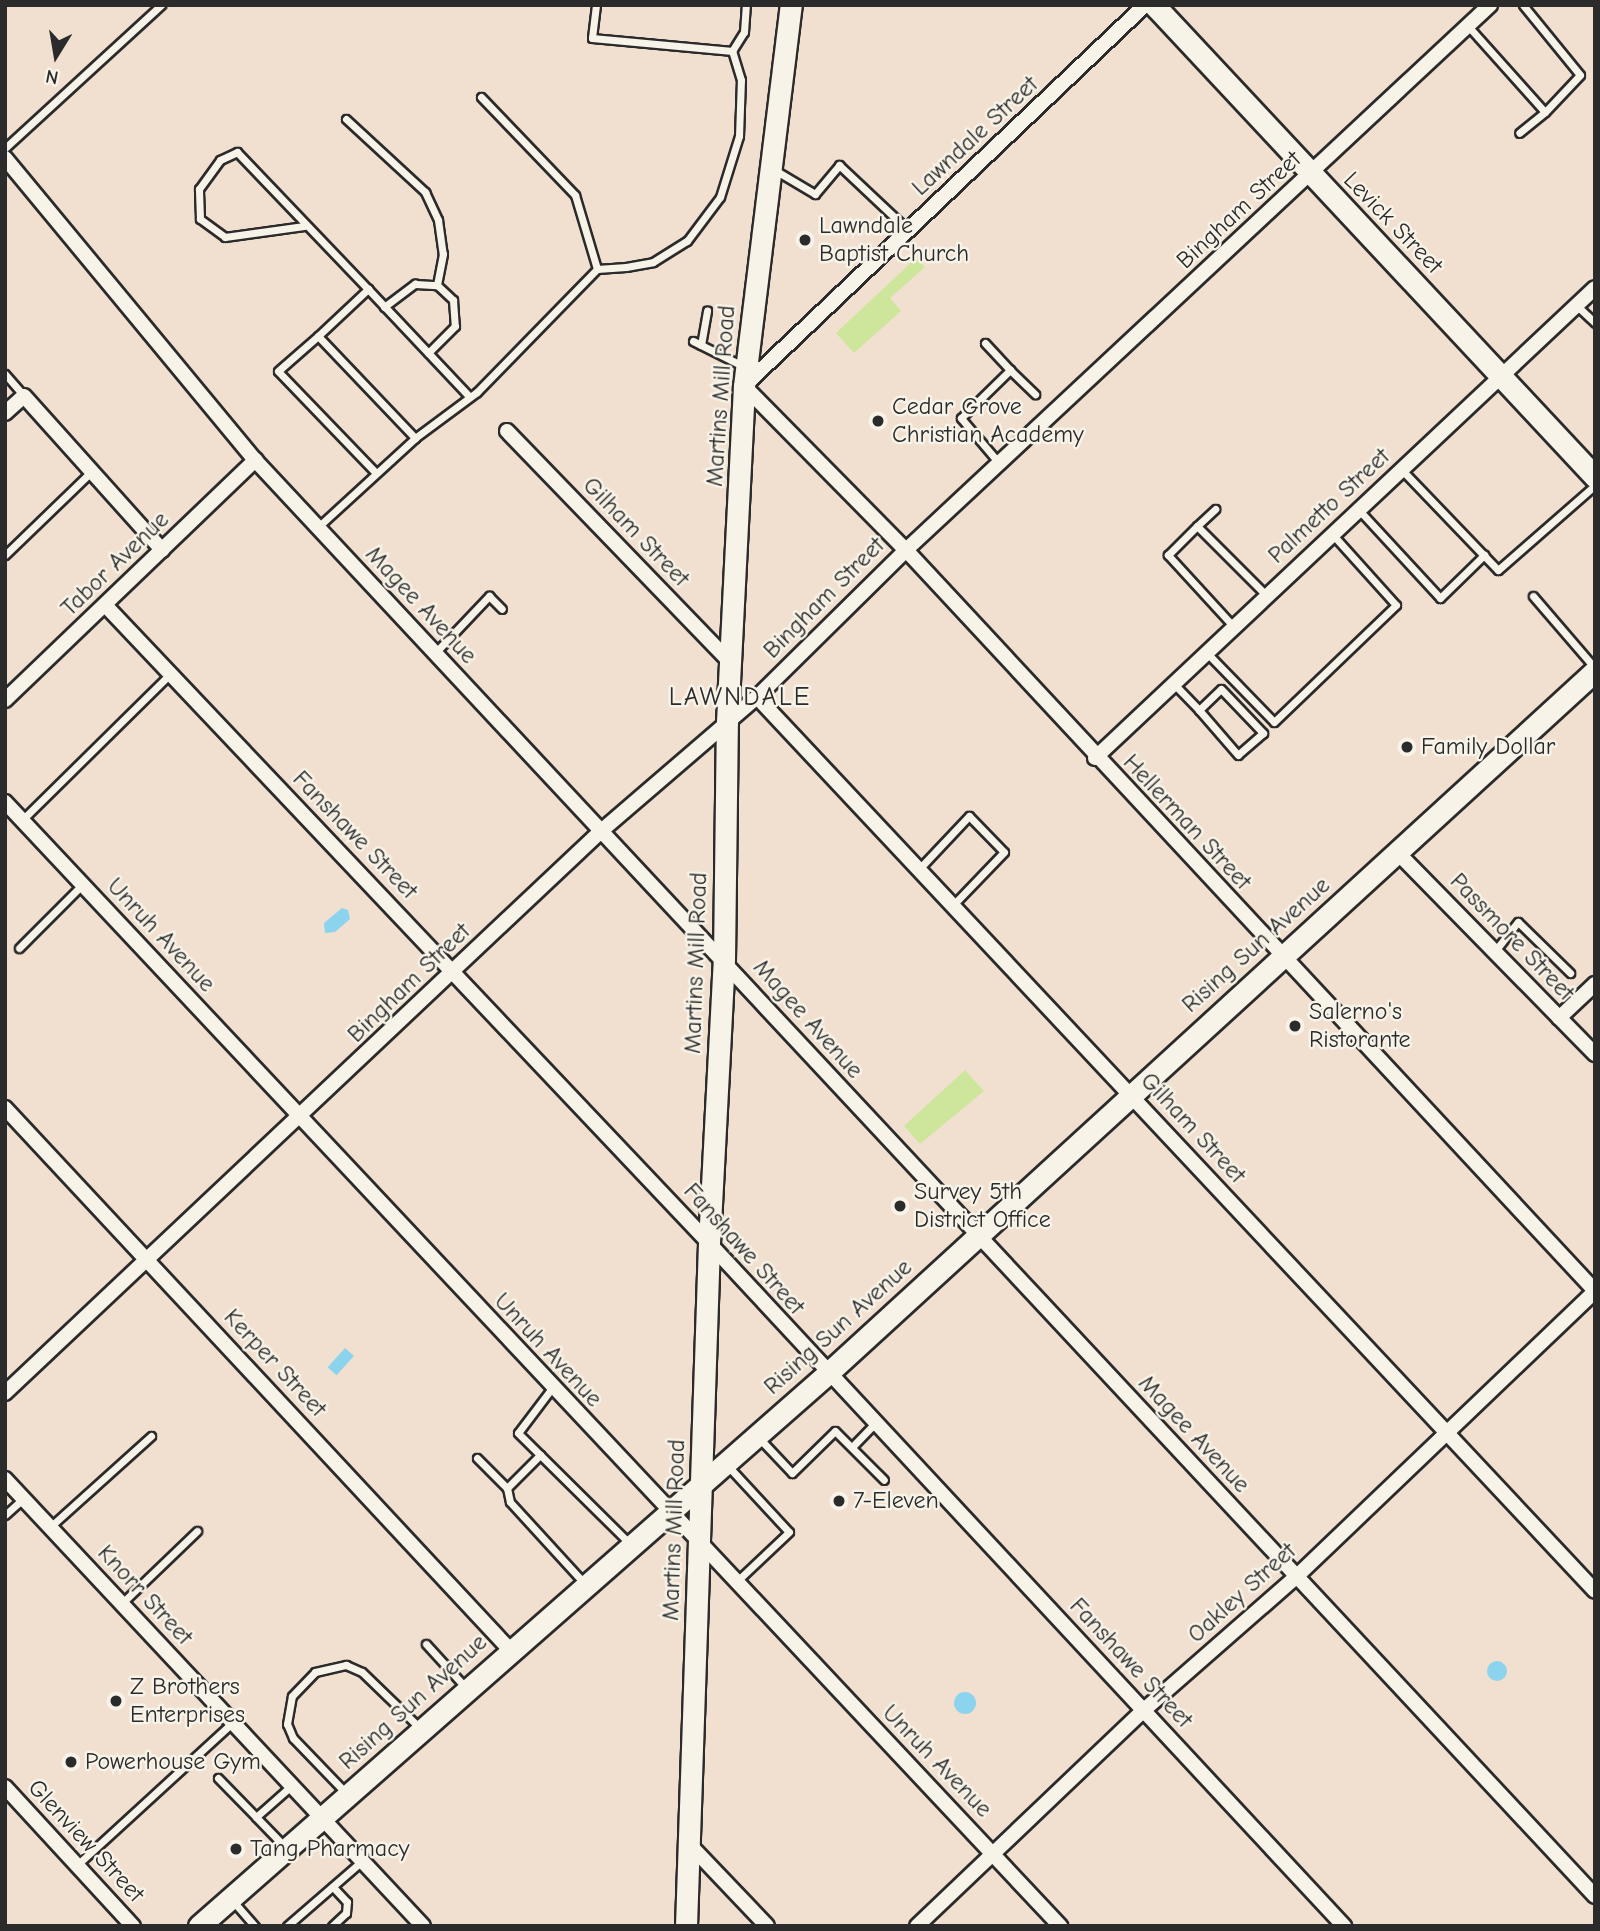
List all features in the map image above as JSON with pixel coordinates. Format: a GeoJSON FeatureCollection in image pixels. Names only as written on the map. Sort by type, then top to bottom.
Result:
{"type":"FeatureCollection","features":[{"type":"Feature","properties":{"kind":"main road","name":"Martins Mill Road"},"geometry":{"type":"LineString","coordinates":[[686,1926],[701,1547],[709,1242],[724,961],[727,722],[745,377],[792,5]]}},
{"type":"Feature","properties":{"kind":"main road","name":"Levick Street"},"geometry":{"type":"LineString","coordinates":[[1154,5],[1502,374],[1595,477]]}},
{"type":"Feature","properties":{"kind":"main road","name":"Rising Sun Avenue"},"geometry":{"type":"LineString","coordinates":[[199,1926],[349,1796],[630,1544],[827,1374],[1595,669]]}},
{"type":"Feature","properties":{"kind":"street","name":"Lawndale Street"},"geometry":{"type":"LineString","coordinates":[[745,377],[908,230],[1145,5]]}},
{"type":"Feature","properties":{"kind":"street","name":"Bingham Street"},"geometry":{"type":"LineString","coordinates":[[5,1394],[600,832],[757,697],[906,550],[1490,5]]}},
{"type":"Feature","properties":{"kind":"street","name":"Magee Avenue"},"geometry":{"type":"LineString","coordinates":[[5,158],[255,460],[600,832],[724,961],[976,1236],[1595,1896]]}},
{"type":"Feature","properties":{"kind":"street","name":"Palmetto Street"},"geometry":{"type":"LineString","coordinates":[[1095,758],[1595,288]]}},
{"type":"Feature","properties":{"kind":"street","name":"Hellerman Street"},"geometry":{"type":"LineString","coordinates":[[745,377],[1095,758],[1595,1291]]}},
{"type":"Feature","properties":{"kind":"street"},"geometry":{"type":"LineString","coordinates":[[12,403],[91,472],[162,550]]}},
{"type":"Feature","properties":{"kind":"street","name":"Gilham Street"},"geometry":{"type":"LineString","coordinates":[[507,431],[732,664]]}},
{"type":"Feature","properties":{"kind":"street","name":"Tabor Avenue"},"geometry":{"type":"LineString","coordinates":[[5,700],[106,606],[255,460]]}},
{"type":"Feature","properties":{"kind":"street","name":"Fanshawe Street"},"geometry":{"type":"LineString","coordinates":[[106,606],[709,1242],[827,1374],[1344,1926]]}},
{"type":"Feature","properties":{"kind":"street","name":"Gilham Street"},"geometry":{"type":"LineString","coordinates":[[757,697],[1595,1591]]}},
{"type":"Feature","properties":{"kind":"street","name":"Unruh Avenue"},"geometry":{"type":"LineString","coordinates":[[5,802],[667,1512],[995,1854],[1060,1926]]}},
{"type":"Feature","properties":{"kind":"street","name":"Passmore Street"},"geometry":{"type":"LineString","coordinates":[[1398,852],[1595,1054]]}},
{"type":"Feature","properties":{"kind":"street"},"geometry":{"type":"LineString","coordinates":[[1559,1018],[1595,984]]}},
{"type":"Feature","properties":{"kind":"street","name":"Kerper Street"},"geometry":{"type":"LineString","coordinates":[[5,1108],[510,1650]]}},
{"type":"Feature","properties":{"kind":"street","name":"Oakley Street"},"geometry":{"type":"LineString","coordinates":[[917,1926],[1144,1710],[1297,1576],[1595,1291]]}},
{"type":"Feature","properties":{"kind":"street","name":"Knorr Street"},"geometry":{"type":"LineString","coordinates":[[5,1479],[423,1926]]}},
{"type":"Feature","properties":{"kind":"street","name":"Glenview Street"},"geometry":{"type":"LineString","coordinates":[[5,1787],[134,1926]]}},
{"type":"Feature","properties":{"kind":"street"},"geometry":{"type":"LineString","coordinates":[[689,1844],[767,1926]]}},
{"type":"Feature","properties":{"kind":"lane"},"geometry":{"type":"LineString","coordinates":[[5,148],[161,5]]}},
{"type":"Feature","properties":{"kind":"lane"},"geometry":{"type":"LineString","coordinates":[[596,5],[592,38],[732,51]]}},
{"type":"Feature","properties":{"kind":"lane"},"geometry":{"type":"LineString","coordinates":[[317,527],[415,438],[469,397],[597,270],[653,262],[687,241],[720,197],[739,136],[741,80],[732,51],[744,32],[747,5]]}},
{"type":"Feature","properties":{"kind":"lane"},"geometry":{"type":"LineString","coordinates":[[1519,133],[1545,112],[1580,75],[1523,5]]}},
{"type":"Feature","properties":{"kind":"lane"},"geometry":{"type":"LineString","coordinates":[[1468,26],[1545,112]]}},
{"type":"Feature","properties":{"kind":"lane"},"geometry":{"type":"LineString","coordinates":[[481,97],[575,195],[597,270]]}},
{"type":"Feature","properties":{"kind":"lane"},"geometry":{"type":"LineString","coordinates":[[346,118],[425,192],[438,220],[443,254],[437,285]]}},
{"type":"Feature","properties":{"kind":"lane"},"geometry":{"type":"LineString","coordinates":[[304,226],[225,237],[200,219],[199,189],[220,160],[237,152],[304,226],[368,289],[469,397]]}},
{"type":"Feature","properties":{"kind":"lane"},"geometry":{"type":"LineString","coordinates":[[771,168],[815,194],[839,165],[908,230]]}},
{"type":"Feature","properties":{"kind":"lane"},"geometry":{"type":"LineString","coordinates":[[384,307],[415,285],[437,285],[453,300],[455,326],[428,353]]}},
{"type":"Feature","properties":{"kind":"lane"},"geometry":{"type":"LineString","coordinates":[[368,289],[278,371],[376,473]]}},
{"type":"Feature","properties":{"kind":"lane"},"geometry":{"type":"LineString","coordinates":[[1576,305],[1595,323]]}},
{"type":"Feature","properties":{"kind":"lane"},"geometry":{"type":"LineString","coordinates":[[701,345],[707,311]]}},
{"type":"Feature","properties":{"kind":"lane"},"geometry":{"type":"LineString","coordinates":[[318,336],[415,438]]}},
{"type":"Feature","properties":{"kind":"lane"},"geometry":{"type":"LineString","coordinates":[[693,341],[745,377]]}},
{"type":"Feature","properties":{"kind":"lane"},"geometry":{"type":"LineString","coordinates":[[985,343],[1035,394]]}},
{"type":"Feature","properties":{"kind":"lane"},"geometry":{"type":"LineString","coordinates":[[1000,463],[961,418],[1010,370]]}},
{"type":"Feature","properties":{"kind":"lane"},"geometry":{"type":"LineString","coordinates":[[5,374],[12,403]]}},
{"type":"Feature","properties":{"kind":"lane"},"geometry":{"type":"LineString","coordinates":[[1401,469],[1498,570],[1595,485]]}},
{"type":"Feature","properties":{"kind":"lane"},"geometry":{"type":"LineString","coordinates":[[5,555],[91,472]]}},
{"type":"Feature","properties":{"kind":"lane"},"geometry":{"type":"LineString","coordinates":[[1215,509],[1168,555],[1234,627]]}},
{"type":"Feature","properties":{"kind":"lane"},"geometry":{"type":"LineString","coordinates":[[1358,509],[1440,598],[1484,555]]}},
{"type":"Feature","properties":{"kind":"lane"},"geometry":{"type":"LineString","coordinates":[[1197,526],[1267,596]]}},
{"type":"Feature","properties":{"kind":"lane"},"geometry":{"type":"LineString","coordinates":[[1207,652],[1274,722],[1396,605],[1333,534]]}},
{"type":"Feature","properties":{"kind":"lane"},"geometry":{"type":"LineString","coordinates":[[434,653],[489,596],[502,609]]}},
{"type":"Feature","properties":{"kind":"lane"},"geometry":{"type":"LineString","coordinates":[[1533,596],[1595,669]]}},
{"type":"Feature","properties":{"kind":"lane"},"geometry":{"type":"LineString","coordinates":[[22,820],[170,674]]}},
{"type":"Feature","properties":{"kind":"lane"},"geometry":{"type":"LineString","coordinates":[[1174,683],[1238,755],[1262,733],[1221,689],[1199,710]]}},
{"type":"Feature","properties":{"kind":"lane"},"geometry":{"type":"LineString","coordinates":[[919,869],[969,816],[1004,852],[953,905]]}},
{"type":"Feature","properties":{"kind":"lane"},"geometry":{"type":"LineString","coordinates":[[19,948],[83,884]]}},
{"type":"Feature","properties":{"kind":"lane"},"geometry":{"type":"LineString","coordinates":[[1494,951],[1518,922],[1570,973]]}},
{"type":"Feature","properties":{"kind":"lane"},"geometry":{"type":"LineString","coordinates":[[552,1388],[518,1433],[630,1544]]}},
{"type":"Feature","properties":{"kind":"lane"},"geometry":{"type":"LineString","coordinates":[[852,1447],[874,1424]]}},
{"type":"Feature","properties":{"kind":"lane"},"geometry":{"type":"LineString","coordinates":[[756,1435],[792,1473],[835,1431],[884,1480]]}},
{"type":"Feature","properties":{"kind":"lane"},"geometry":{"type":"LineString","coordinates":[[50,1527],[150,1436]]}},
{"type":"Feature","properties":{"kind":"lane"},"geometry":{"type":"LineString","coordinates":[[507,1488],[540,1455]]}},
{"type":"Feature","properties":{"kind":"lane"},"geometry":{"type":"LineString","coordinates":[[477,1458],[507,1488],[510,1502],[585,1584]]}},
{"type":"Feature","properties":{"kind":"lane"},"geometry":{"type":"LineString","coordinates":[[724,1462],[789,1532],[735,1583]]}},
{"type":"Feature","properties":{"kind":"lane"},"geometry":{"type":"LineString","coordinates":[[5,1516],[23,1499]]}},
{"type":"Feature","properties":{"kind":"lane"},"geometry":{"type":"LineString","coordinates":[[122,1603],[197,1531]]}},
{"type":"Feature","properties":{"kind":"lane"},"geometry":{"type":"LineString","coordinates":[[426,1644],[467,1689]]}},
{"type":"Feature","properties":{"kind":"lane"},"geometry":{"type":"LineString","coordinates":[[349,1796],[293,1738],[287,1724],[292,1696],[315,1672],[346,1665],[362,1672],[422,1730]]}},
{"type":"Feature","properties":{"kind":"lane"},"geometry":{"type":"LineString","coordinates":[[77,1865],[233,1723]]}},
{"type":"Feature","properties":{"kind":"lane"},"geometry":{"type":"LineString","coordinates":[[218,1778],[287,1849]]}},
{"type":"Feature","properties":{"kind":"lane"},"geometry":{"type":"LineString","coordinates":[[256,1817],[291,1786]]}},
{"type":"Feature","properties":{"kind":"lane"},"geometry":{"type":"LineString","coordinates":[[288,1926],[362,1861]]}},
{"type":"Feature","properties":{"kind":"lane"},"geometry":{"type":"LineString","coordinates":[[332,1926],[346,1913],[347,1902],[333,1887]]}},
{"type":"Feature","properties":{"kind":"lane"},"geometry":{"type":"LineString","coordinates":[[230,1899],[255,1926]]}},
{"type":"Feature","properties":{"kind":"green space"},"geometry":{"type":"Polygon","coordinates":[[[916,258],[925,267],[890,298],[901,311],[854,353],[836,333],[916,258]]]}},
{"type":"Feature","properties":{"kind":"green space"},"geometry":{"type":"Polygon","coordinates":[[[965,1070],[984,1091],[920,1144],[904,1126],[965,1070]]]}},
{"type":"Feature","properties":{"kind":"water"},"geometry":{"type":"Polygon","coordinates":[[[342,908],[348,910],[350,919],[335,932],[325,933],[324,923],[342,908]]]}},
{"type":"Feature","properties":{"kind":"water"},"geometry":{"type":"Polygon","coordinates":[[[345,1348],[354,1356],[337,1375],[328,1367],[345,1348]]]}},
{"type":"Feature","properties":{"kind":"water"},"geometry":{"type":"Polygon","coordinates":[[[1497,1661],[1504,1664],[1507,1671],[1504,1678],[1497,1681],[1490,1678],[1487,1671],[1490,1664],[1497,1661]]]}},
{"type":"Feature","properties":{"kind":"water"},"geometry":{"type":"Polygon","coordinates":[[[965,1692],[973,1695],[976,1703],[973,1711],[965,1714],[957,1711],[954,1703],[957,1695],[965,1692]]]}},
{"type":"Feature","properties":{"kind":"place","name":"Lawndale Baptist Church"},"geometry":{"type":"Point","coordinates":[805,240]}},
{"type":"Feature","properties":{"kind":"place","name":"Cedar Grove Christian Academy"},"geometry":{"type":"Point","coordinates":[878,421]}},
{"type":"Feature","properties":{"kind":"place","name":"Family Dollar"},"geometry":{"type":"Point","coordinates":[1407,747]}},
{"type":"Feature","properties":{"kind":"place","name":"Salerno's Ristorante"},"geometry":{"type":"Point","coordinates":[1295,1026]}},
{"type":"Feature","properties":{"kind":"place","name":"Survey 5th District Office"},"geometry":{"type":"Point","coordinates":[900,1206]}},
{"type":"Feature","properties":{"kind":"place","name":"7-Eleven"},"geometry":{"type":"Point","coordinates":[839,1501]}},
{"type":"Feature","properties":{"kind":"place","name":"Z Brothers Enterprises"},"geometry":{"type":"Point","coordinates":[116,1701]}},
{"type":"Feature","properties":{"kind":"place","name":"Powerhouse Gym"},"geometry":{"type":"Point","coordinates":[71,1762]}},
{"type":"Feature","properties":{"kind":"place","name":"Tang Pharmacy"},"geometry":{"type":"Point","coordinates":[236,1849]}},
{"type":"Feature","properties":{"kind":"district","name":"LAWNDALE"},"geometry":{"type":"Point","coordinates":[740,698]}}]}
